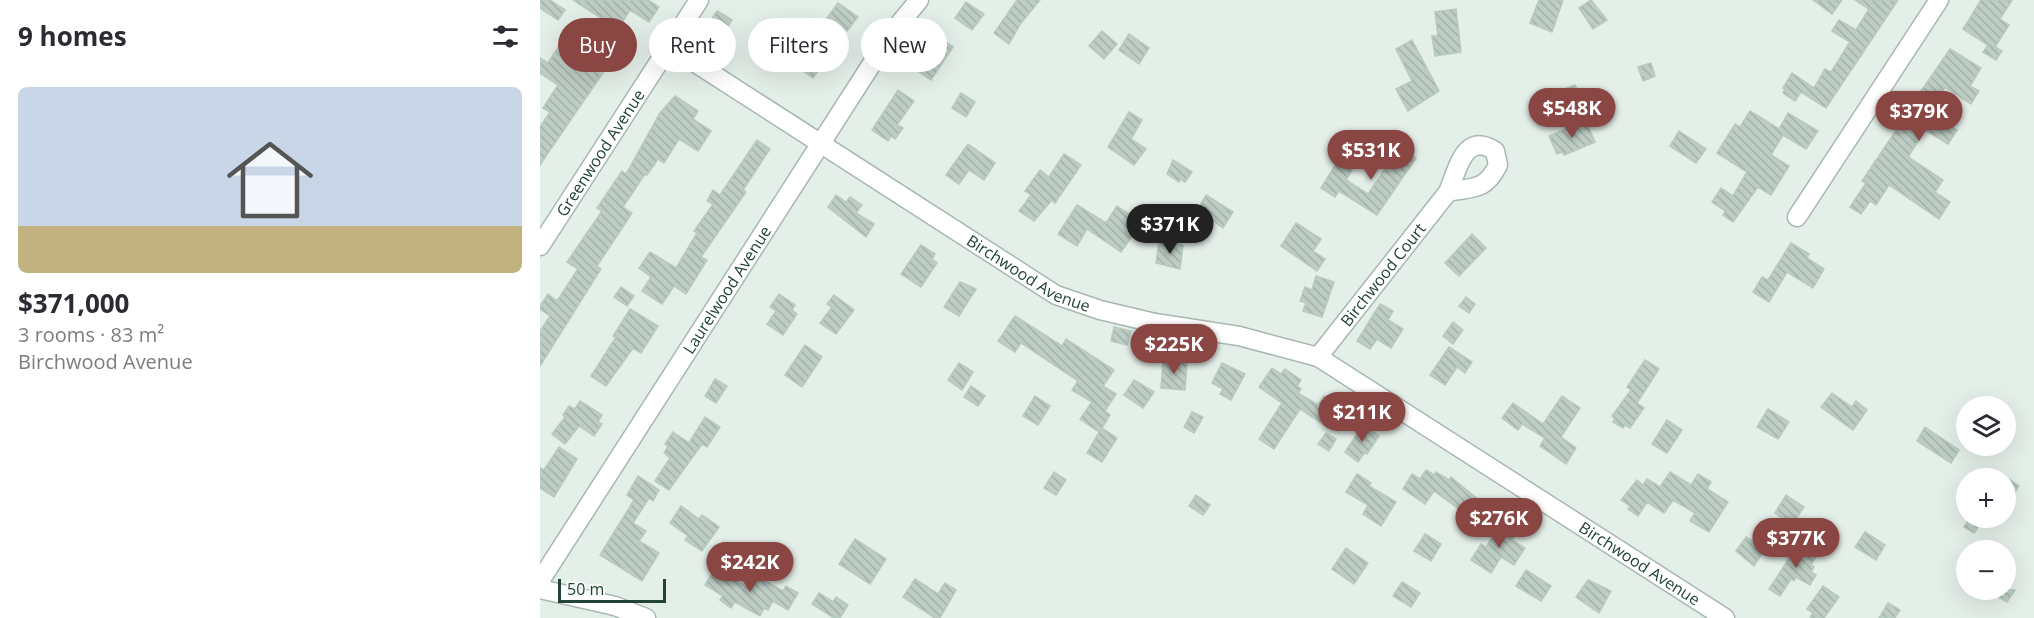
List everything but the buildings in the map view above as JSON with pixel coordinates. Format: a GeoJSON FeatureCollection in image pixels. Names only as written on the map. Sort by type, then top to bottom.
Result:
{"type":"FeatureCollection","features":[{"type":"Feature","properties":{"kind":"street","name":"Greenwood Avenue"},"geometry":{"type":"LineString","coordinates":[[687,18],[699,0]]}},
{"type":"Feature","properties":{"kind":"street","name":"Laurelwood Avenue"},"geometry":{"type":"LineString","coordinates":[[540,581],[891,34],[919,0]]}},
{"type":"Feature","properties":{"kind":"street"},"geometry":{"type":"LineString","coordinates":[[1797,216],[1939,0]]}},
{"type":"Feature","properties":{"kind":"street","name":"Greenwood Avenue"},"geometry":{"type":"LineString","coordinates":[[540,246],[652,72]]}},
{"type":"Feature","properties":{"kind":"street","name":"Birchwood Avenue"},"geometry":{"type":"LineString","coordinates":[[710,72],[1056,295],[1100,310],[1155,323],[1239,336],[1318,357],[1725,618]]}},
{"type":"Feature","properties":{"kind":"street","name":"Birchwood Court"},"geometry":{"type":"LineString","coordinates":[[1318,357],[1448,192]]}},
{"type":"Feature","properties":{"kind":"street"},"geometry":{"type":"LineString","coordinates":[[540,589],[615,606],[646,618]]}}]}
